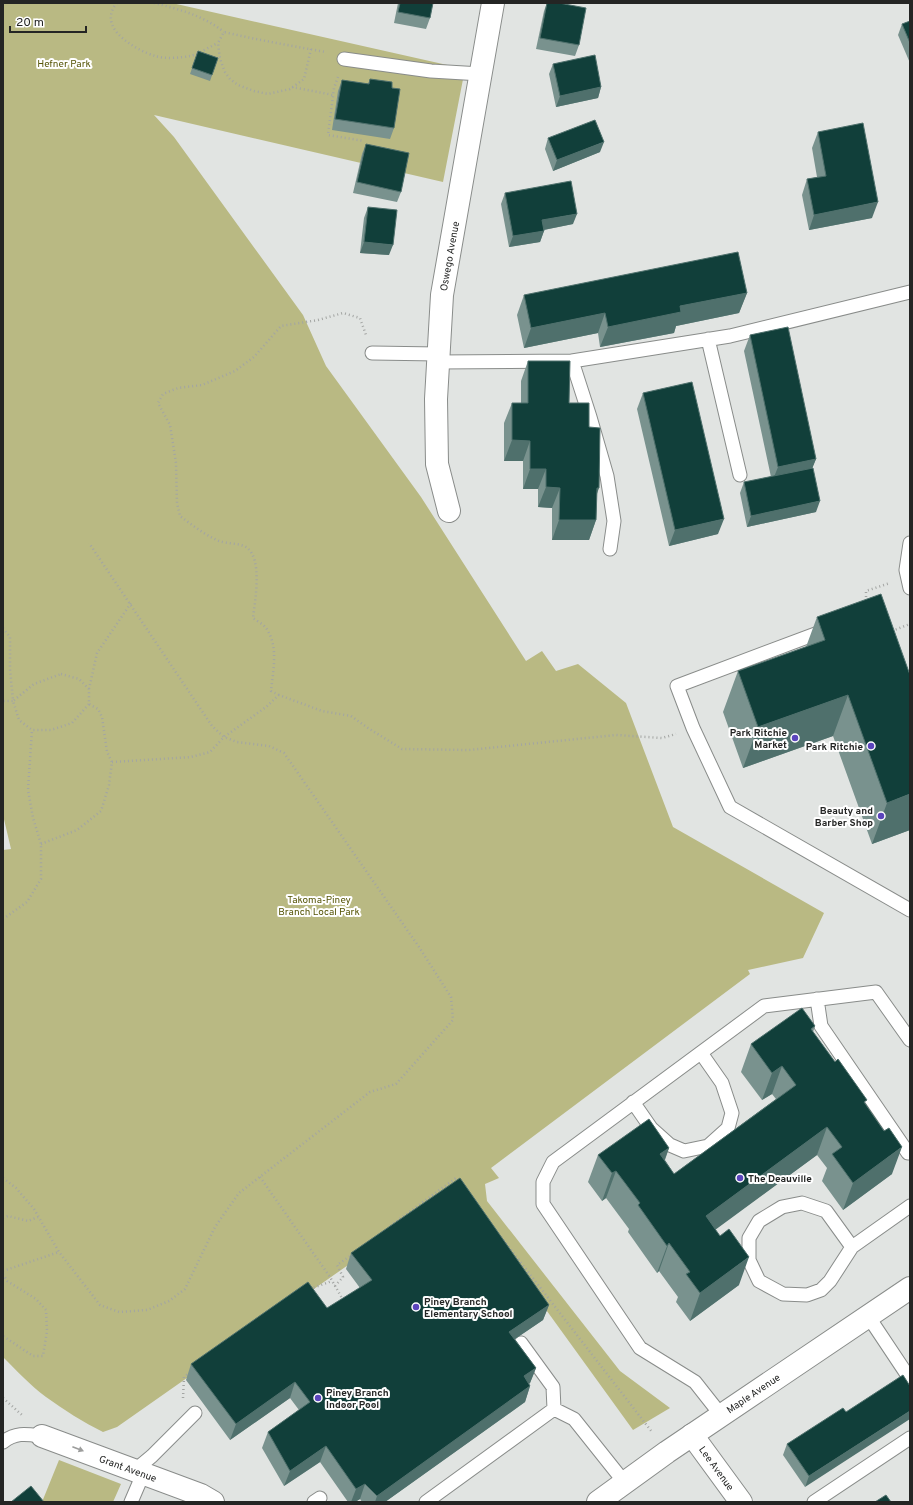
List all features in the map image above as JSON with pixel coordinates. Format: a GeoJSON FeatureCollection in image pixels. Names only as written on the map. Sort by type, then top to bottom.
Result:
{"type":"FeatureCollection","features":[{"type":"Feature","properties":{"kind":"street","name":"Oswego Avenue"},"geometry":{"type":"LineString","coordinates":[[449,511],[436,464],[436,399],[442,295],[493,3]]}},
{"type":"Feature","properties":{"kind":"street","name":"Maple Avenue"},"geometry":{"type":"LineString","coordinates":[[598,1502],[721,1415],[910,1288]]}},
{"type":"Feature","properties":{"kind":"street","name":"Lee Avenue"},"geometry":{"type":"LineString","coordinates":[[692,1435],[741,1502]]}},
{"type":"Feature","properties":{"kind":"street","name":"Grant Avenue"},"geometry":{"type":"LineString","coordinates":[[42,1436],[201,1495],[213,1502]]}},
{"type":"Feature","properties":{"kind":"lane"},"geometry":{"type":"LineString","coordinates":[[344,59],[431,71],[481,74]]}},
{"type":"Feature","properties":{"kind":"lane"},"geometry":{"type":"LineString","coordinates":[[372,353],[438,358],[572,361],[730,336],[910,292]]}},
{"type":"Feature","properties":{"kind":"lane"},"geometry":{"type":"LineString","coordinates":[[708,339],[740,475]]}},
{"type":"Feature","properties":{"kind":"lane"},"geometry":{"type":"LineString","coordinates":[[572,361],[607,476],[614,521],[610,549]]}},
{"type":"Feature","properties":{"kind":"lane"},"geometry":{"type":"LineString","coordinates":[[909,582],[906,570],[910,543]]}},
{"type":"Feature","properties":{"kind":"lane"},"geometry":{"type":"LineString","coordinates":[[837,626],[677,686],[693,728],[730,807],[910,910]]}},
{"type":"Feature","properties":{"kind":"lane"},"geometry":{"type":"LineString","coordinates":[[721,1415],[695,1382],[640,1348],[543,1204],[543,1182],[553,1162],[764,1006],[876,992],[910,1040]]}},
{"type":"Feature","properties":{"kind":"lane"},"geometry":{"type":"LineString","coordinates":[[817,999],[821,1026],[908,1153],[910,1153]]}},
{"type":"Feature","properties":{"kind":"lane"},"geometry":{"type":"LineString","coordinates":[[633,1102],[651,1128],[670,1145],[684,1151],[708,1146],[728,1128],[732,1113],[722,1083],[701,1052]]}},
{"type":"Feature","properties":{"kind":"lane"},"geometry":{"type":"LineString","coordinates":[[852,1247],[826,1211],[802,1203],[782,1207],[759,1222],[749,1238],[749,1260],[759,1281],[783,1294],[807,1295],[821,1290],[830,1281],[852,1247],[910,1206]]}},
{"type":"Feature","properties":{"kind":"lane"},"geometry":{"type":"LineString","coordinates":[[868,1316],[910,1379]]}},
{"type":"Feature","properties":{"kind":"lane"},"geometry":{"type":"LineString","coordinates":[[521,1343],[553,1388],[554,1409]]}},
{"type":"Feature","properties":{"kind":"lane"},"geometry":{"type":"LineString","coordinates":[[554,1409],[574,1419],[625,1483]]}},
{"type":"Feature","properties":{"kind":"lane"},"geometry":{"type":"LineString","coordinates":[[426,1502],[554,1409]]}},
{"type":"Feature","properties":{"kind":"lane"},"geometry":{"type":"LineString","coordinates":[[132,1502],[139,1472],[152,1456],[195,1413]]}},
{"type":"Feature","properties":{"kind":"lane"},"geometry":{"type":"LineString","coordinates":[[3,1442],[10,1436],[25,1434],[42,1436]]}},
{"type":"Feature","properties":{"kind":"lane"},"geometry":{"type":"LineString","coordinates":[[814,1502],[910,1438]]}},
{"type":"Feature","properties":{"kind":"path"},"geometry":{"type":"LineString","coordinates":[[117,3],[112,12],[114,29],[123,40],[150,54],[176,58],[190,56],[218,43]]}},
{"type":"Feature","properties":{"kind":"path"},"geometry":{"type":"LineString","coordinates":[[154,3],[201,17],[224,32],[261,41],[329,53],[344,59],[334,88],[328,135],[364,141]]}},
{"type":"Feature","properties":{"kind":"path"},"geometry":{"type":"LineString","coordinates":[[224,32],[218,43],[220,59],[224,72],[238,85],[268,94],[290,89],[304,79],[311,49]]}},
{"type":"Feature","properties":{"kind":"path"},"geometry":{"type":"LineString","coordinates":[[292,87],[333,95]]}},
{"type":"Feature","properties":{"kind":"path"},"geometry":{"type":"LineString","coordinates":[[372,353],[360,318],[343,313],[318,320],[281,326],[254,357],[235,371],[202,385],[178,388],[163,394],[158,403],[170,425],[176,463],[177,503],[180,516],[219,541],[245,546],[255,560],[257,587],[253,618],[266,628],[274,646],[271,691],[322,711],[351,716],[402,748],[469,750],[616,735],[662,738],[693,728]]}},
{"type":"Feature","properties":{"kind":"path"},"geometry":{"type":"LineString","coordinates":[[3,1178],[16,1188],[34,1209],[59,1252],[100,1305],[120,1312],[147,1310],[169,1301],[185,1289],[215,1227],[239,1193],[370,1092],[396,1084],[453,1020],[451,997],[419,947],[284,753],[269,746],[237,742],[224,737],[212,726],[89,543]]}},
{"type":"Feature","properties":{"kind":"path"},"geometry":{"type":"LineString","coordinates":[[866,604],[866,591],[909,582]]}},
{"type":"Feature","properties":{"kind":"path"},"geometry":{"type":"LineString","coordinates":[[3,628],[10,637],[10,669],[13,701],[19,720],[32,730],[51,730],[72,722],[89,704],[89,689],[97,653],[131,604]]}},
{"type":"Feature","properties":{"kind":"path"},"geometry":{"type":"LineString","coordinates":[[889,631],[910,624]]}},
{"type":"Feature","properties":{"kind":"path"},"geometry":{"type":"LineString","coordinates":[[3,701],[13,701],[34,684],[61,674],[79,679],[89,689]]}},
{"type":"Feature","properties":{"kind":"path"},"geometry":{"type":"LineString","coordinates":[[112,762],[192,756],[210,752],[224,737],[266,708],[279,695]]}},
{"type":"Feature","properties":{"kind":"path"},"geometry":{"type":"LineString","coordinates":[[41,844],[77,830],[101,811],[109,785],[112,762],[107,752],[102,717],[98,709],[89,704]]}},
{"type":"Feature","properties":{"kind":"path"},"geometry":{"type":"LineString","coordinates":[[3,919],[27,902],[41,879],[41,844],[33,818],[28,790],[32,730]]}},
{"type":"Feature","properties":{"kind":"path"},"geometry":{"type":"LineString","coordinates":[[260,1177],[332,1281],[346,1304]]}},
{"type":"Feature","properties":{"kind":"path"},"geometry":{"type":"LineString","coordinates":[[386,1229],[456,1178],[460,1184]]}},
{"type":"Feature","properties":{"kind":"path"},"geometry":{"type":"LineString","coordinates":[[3,1218],[8,1216],[28,1221],[38,1217]]}},
{"type":"Feature","properties":{"kind":"path"},"geometry":{"type":"LineString","coordinates":[[498,1233],[655,1436]]}},
{"type":"Feature","properties":{"kind":"path"},"geometry":{"type":"LineString","coordinates":[[3,1271],[59,1252]]}},
{"type":"Feature","properties":{"kind":"path"},"geometry":{"type":"LineString","coordinates":[[335,1286],[343,1277],[337,1266],[356,1252]]}},
{"type":"Feature","properties":{"kind":"path"},"geometry":{"type":"LineString","coordinates":[[3,1274],[7,1281],[36,1299],[46,1310],[47,1331],[43,1356],[33,1356],[3,1336]]}},
{"type":"Feature","properties":{"kind":"path"},"geometry":{"type":"LineString","coordinates":[[309,1290],[332,1281]]}},
{"type":"Feature","properties":{"kind":"path"},"geometry":{"type":"LineString","coordinates":[[181,1426],[184,1377],[190,1373]]}},
{"type":"Feature","properties":{"kind":"green space","name":"Takoma-Piney Branch Local Park"},"geometry":{"type":"Polygon","coordinates":[[[3,3],[172,3],[465,69],[443,182],[154,115],[174,137],[303,315],[326,366],[421,497],[526,661],[542,651],[556,671],[578,664],[626,703],[673,827],[824,913],[803,958],[748,970],[750,974],[491,1168],[499,1178],[485,1184],[487,1201],[620,1371],[670,1408],[633,1430],[458,1188],[117,1427],[103,1432],[74,1416],[40,1392],[3,1357],[3,850],[11,849],[3,815],[3,3]]]}},
{"type":"Feature","properties":{"kind":"green space"},"geometry":{"type":"Polygon","coordinates":[[[59,1460],[121,1484],[113,1502],[42,1502],[59,1460]]]}},
{"type":"Feature","properties":{"kind":"building"},"geometry":{"type":"Polygon","coordinates":[[[400,3],[433,3],[430,18],[398,12],[400,3]]]}},
{"type":"Feature","properties":{"kind":"building"},"geometry":{"type":"Polygon","coordinates":[[[547,3],[559,3],[586,8],[579,45],[540,38],[547,3]]]}},
{"type":"Feature","properties":{"kind":"building"},"geometry":{"type":"Polygon","coordinates":[[[910,21],[910,43],[902,24],[910,21]]]}},
{"type":"Feature","properties":{"kind":"building"},"geometry":{"type":"Polygon","coordinates":[[[198,51],[218,58],[212,75],[192,68],[198,51]]]}},
{"type":"Feature","properties":{"kind":"building"},"geometry":{"type":"Polygon","coordinates":[[[595,55],[601,87],[560,96],[553,64],[595,55]]]}},
{"type":"Feature","properties":{"kind":"building"},"geometry":{"type":"Polygon","coordinates":[[[370,79],[392,82],[392,88],[400,89],[394,128],[335,119],[342,80],[369,84],[370,79]]]}},
{"type":"Feature","properties":{"kind":"building"},"geometry":{"type":"Polygon","coordinates":[[[595,120],[604,142],[557,160],[548,138],[595,120]]]}},
{"type":"Feature","properties":{"kind":"building"},"geometry":{"type":"Polygon","coordinates":[[[863,123],[878,202],[814,215],[807,179],[826,176],[818,132],[863,123]]]}},
{"type":"Feature","properties":{"kind":"building"},"geometry":{"type":"Polygon","coordinates":[[[366,144],[409,153],[401,192],[357,182],[366,144]]]}},
{"type":"Feature","properties":{"kind":"building"},"geometry":{"type":"Polygon","coordinates":[[[571,181],[577,214],[542,220],[544,231],[513,236],[505,193],[571,181]]]}},
{"type":"Feature","properties":{"kind":"building"},"geometry":{"type":"Polygon","coordinates":[[[368,207],[397,210],[393,245],[364,242],[368,207]]]}},
{"type":"Feature","properties":{"kind":"building"},"geometry":{"type":"Polygon","coordinates":[[[738,252],[747,293],[680,306],[681,312],[608,327],[605,313],[531,328],[524,295],[738,252]]]}},
{"type":"Feature","properties":{"kind":"building"},"geometry":{"type":"Polygon","coordinates":[[[788,327],[816,459],[778,467],[750,335],[788,327]]]}},
{"type":"Feature","properties":{"kind":"building"},"geometry":{"type":"Polygon","coordinates":[[[528,361],[570,361],[569,403],[589,403],[589,427],[600,428],[599,488],[597,488],[596,520],[559,520],[560,488],[546,487],[546,469],[530,469],[530,441],[512,440],[512,403],[528,403],[528,361]]]}},
{"type":"Feature","properties":{"kind":"building"},"geometry":{"type":"Polygon","coordinates":[[[692,382],[724,519],[675,530],[643,393],[692,382]]]}},
{"type":"Feature","properties":{"kind":"building"},"geometry":{"type":"Polygon","coordinates":[[[813,468],[820,501],[751,516],[744,482],[813,468]]]}},
{"type":"Feature","properties":{"kind":"building"},"geometry":{"type":"Polygon","coordinates":[[[881,594],[910,675],[910,794],[887,803],[848,695],[758,727],[738,671],[825,640],[817,617],[881,594]]]}},
{"type":"Feature","properties":{"kind":"building","name":"The Deauville"},"geometry":{"type":"Polygon","coordinates":[[[802,1008],[815,1026],[811,1029],[835,1062],[838,1059],[867,1100],[864,1102],[884,1131],[889,1128],[902,1147],[853,1183],[832,1154],[842,1147],[827,1127],[706,1216],[720,1236],[729,1229],[749,1257],[700,1293],[686,1274],[690,1272],[669,1243],[667,1246],[638,1205],[640,1203],[616,1171],[612,1173],[598,1155],[649,1119],[669,1148],[660,1154],[674,1174],[796,1085],[782,1066],[772,1073],[751,1044],[802,1008]]]}},
{"type":"Feature","properties":{"kind":"building"},"geometry":{"type":"Polygon","coordinates":[[[460,1178],[549,1305],[509,1332],[536,1368],[524,1376],[530,1386],[377,1496],[365,1484],[356,1489],[326,1446],[290,1471],[268,1432],[310,1402],[295,1382],[236,1424],[191,1364],[308,1282],[327,1308],[372,1280],[351,1253],[460,1178]]]}},
{"type":"Feature","properties":{"kind":"building"},"geometry":{"type":"Polygon","coordinates":[[[903,1375],[910,1386],[910,1411],[809,1476],[787,1444],[843,1408],[846,1412],[903,1375]]]}},
{"type":"Feature","properties":{"kind":"building"},"geometry":{"type":"Polygon","coordinates":[[[31,1486],[44,1502],[11,1502],[31,1486]]]}},
{"type":"Feature","properties":{"kind":"building"},"geometry":{"type":"Polygon","coordinates":[[[886,1495],[891,1502],[875,1502],[886,1495]]]}},
{"type":"Feature","properties":{"kind":"place","name":"Park Ritchie Market"},"geometry":{"type":"Point","coordinates":[795,738]}},
{"type":"Feature","properties":{"kind":"place","name":"Park Ritchie"},"geometry":{"type":"Point","coordinates":[871,746]}},
{"type":"Feature","properties":{"kind":"place","name":"Beauty and Barber Shop"},"geometry":{"type":"Point","coordinates":[881,816]}},
{"type":"Feature","properties":{"kind":"place","name":"The Deauville"},"geometry":{"type":"Point","coordinates":[740,1178]}},
{"type":"Feature","properties":{"kind":"place","name":"Piney Branch Elementary School"},"geometry":{"type":"Point","coordinates":[416,1307]}},
{"type":"Feature","properties":{"kind":"place","name":"Piney Branch Indoor Pool"},"geometry":{"type":"Point","coordinates":[318,1398]}},
{"type":"Feature","properties":{"kind":"park label","name":"Hefner Park"},"geometry":{"type":"Point","coordinates":[64,63]}}]}
